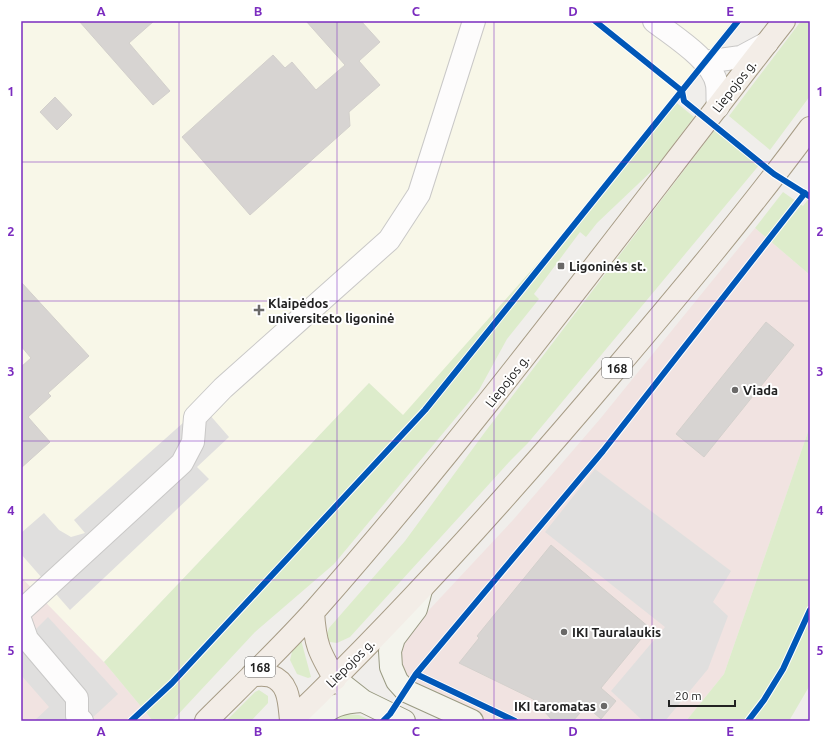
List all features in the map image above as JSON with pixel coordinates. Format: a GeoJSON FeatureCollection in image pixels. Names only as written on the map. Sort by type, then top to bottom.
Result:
{"type":"FeatureCollection","features":[{"type":"Feature","properties":{"kind":"main road","name":"Liepojos g."},"geometry":{"type":"LineString","coordinates":[[206,721],[313,612],[478,417],[599,263],[784,21]]}},
{"type":"Feature","properties":{"kind":"main road","name":"Liepojos g."},"geometry":{"type":"LineString","coordinates":[[291,721],[335,679],[421,590],[572,421],[808,137]]}},
{"type":"Feature","properties":{"kind":"main road"},"geometry":{"type":"LineString","coordinates":[[421,590],[416,609],[394,638],[390,651],[391,667],[397,681],[406,691],[472,721]]}},
{"type":"Feature","properties":{"kind":"main road"},"geometry":{"type":"LineString","coordinates":[[313,612],[318,650],[335,679],[363,701],[404,721]]}},
{"type":"Feature","properties":{"kind":"main road"},"geometry":{"type":"LineString","coordinates":[[252,675],[270,676],[282,684],[288,695],[291,721]]}},
{"type":"Feature","properties":{"kind":"main road"},"geometry":{"type":"LineString","coordinates":[[314,721],[326,711],[338,704],[363,701]]}},
{"type":"Feature","properties":{"kind":"street"},"geometry":{"type":"LineString","coordinates":[[21,611],[182,463],[193,442],[195,417],[223,388],[389,240],[419,194],[474,21]]}},
{"type":"Feature","properties":{"kind":"street"},"geometry":{"type":"LineString","coordinates":[[654,21],[705,62],[717,85],[718,107]]}},
{"type":"Feature","properties":{"kind":"street"},"geometry":{"type":"LineString","coordinates":[[705,62],[742,57],[767,43]]}},
{"type":"Feature","properties":{"kind":"street"},"geometry":{"type":"LineString","coordinates":[[21,622],[26,639],[77,698],[77,716],[82,721]]}},
{"type":"Feature","properties":{"kind":"shaded area","name":"Klaipėdos universiteto ligoninė"},"geometry":{"type":"Polygon","coordinates":[[[21,21],[732,21],[672,99],[561,237],[403,416],[369,383],[104,662],[21,577],[21,21]]]}},
{"type":"Feature","properties":{"kind":"shaded area"},"geometry":{"type":"Polygon","coordinates":[[[755,228],[810,275],[810,426],[724,674],[686,721],[487,721],[416,688],[401,674],[400,645],[415,625],[513,520],[600,419],[755,228]]]}},
{"type":"Feature","properties":{"kind":"shaded area"},"geometry":{"type":"Polygon","coordinates":[[[202,406],[229,437],[197,467],[209,479],[70,610],[21,554],[21,533],[44,513],[59,530],[71,537],[85,533],[74,520],[202,406]]]}},
{"type":"Feature","properties":{"kind":"shaded area"},"geometry":{"type":"Polygon","coordinates":[[[595,469],[731,571],[713,602],[728,616],[708,669],[665,721],[643,721],[611,691],[665,627],[545,532],[595,469]]]}},
{"type":"Feature","properties":{"kind":"shaded area"},"geometry":{"type":"Polygon","coordinates":[[[21,577],[104,662],[153,721],[21,721],[21,577]]]}},
{"type":"Feature","properties":{"kind":"shaded area"},"geometry":{"type":"Polygon","coordinates":[[[48,617],[118,694],[89,721],[34,721],[49,707],[21,675],[21,623],[34,631],[48,617]]]}},
{"type":"Feature","properties":{"kind":"green space"},"geometry":{"type":"Polygon","coordinates":[[[801,21],[810,21],[810,96],[770,150],[729,116],[801,21]]]}},
{"type":"Feature","properties":{"kind":"green space"},"geometry":{"type":"Polygon","coordinates":[[[672,99],[694,117],[657,166],[597,223],[586,237],[580,232],[534,294],[539,299],[507,339],[479,390],[334,564],[255,632],[172,721],[153,721],[104,662],[369,383],[403,415],[561,237],[672,99]]]}},
{"type":"Feature","properties":{"kind":"green space"},"geometry":{"type":"Polygon","coordinates":[[[717,127],[760,164],[528,443],[350,637],[337,643],[330,642],[326,636],[329,628],[405,541],[485,432],[717,127]]]}},
{"type":"Feature","properties":{"kind":"green space"},"geometry":{"type":"Polygon","coordinates":[[[783,192],[803,206],[810,197],[810,275],[755,228],[783,192]]]}},
{"type":"Feature","properties":{"kind":"green space"},"geometry":{"type":"Polygon","coordinates":[[[810,426],[810,685],[789,721],[686,721],[724,674],[810,426]]]}},
{"type":"Feature","properties":{"kind":"green space"},"geometry":{"type":"Polygon","coordinates":[[[301,640],[311,677],[308,678],[297,674],[290,660],[293,648],[301,640]]]}},
{"type":"Feature","properties":{"kind":"green space"},"geometry":{"type":"Polygon","coordinates":[[[259,690],[268,696],[268,703],[251,721],[226,721],[255,692],[259,690]]]}},
{"type":"Feature","properties":{"kind":"green space"},"geometry":{"type":"Polygon","coordinates":[[[345,714],[359,715],[372,721],[329,721],[345,714]]]}},
{"type":"Feature","properties":{"kind":"building"},"geometry":{"type":"Polygon","coordinates":[[[79,21],[154,21],[129,43],[170,91],[153,105],[79,21]]]}},
{"type":"Feature","properties":{"kind":"building"},"geometry":{"type":"Polygon","coordinates":[[[306,21],[361,21],[380,42],[359,61],[380,85],[349,112],[350,126],[250,215],[182,137],[273,55],[285,68],[292,62],[316,90],[345,65],[306,21]]]}},
{"type":"Feature","properties":{"kind":"building"},"geometry":{"type":"Polygon","coordinates":[[[55,97],[72,115],[57,130],[40,112],[55,97]]]}},
{"type":"Feature","properties":{"kind":"building"},"geometry":{"type":"Polygon","coordinates":[[[21,282],[89,356],[48,393],[51,396],[28,417],[50,442],[21,468],[21,367],[31,358],[21,346],[21,282]]]}},
{"type":"Feature","properties":{"kind":"building","name":"Viada"},"geometry":{"type":"Polygon","coordinates":[[[766,322],[794,345],[704,457],[676,434],[766,322]]]}},
{"type":"Feature","properties":{"kind":"building","name":"IKI Tauralaukis"},"geometry":{"type":"Polygon","coordinates":[[[551,545],[650,628],[601,688],[616,701],[601,719],[586,706],[573,721],[553,721],[533,699],[459,663],[479,638],[477,636],[551,545]]]}},
{"type":"Feature","properties":{"kind":"cycle path"},"geometry":{"type":"LineString","coordinates":[[595,21],[682,91],[684,101],[774,174],[809,196]]}},
{"type":"Feature","properties":{"kind":"cycle path"},"geometry":{"type":"LineString","coordinates":[[131,721],[172,683],[425,410],[738,21]]}},
{"type":"Feature","properties":{"kind":"cycle path"},"geometry":{"type":"LineString","coordinates":[[383,721],[390,714],[416,674],[603,451],[805,193]]}},
{"type":"Feature","properties":{"kind":"cycle path"},"geometry":{"type":"LineString","coordinates":[[748,721],[764,700],[783,669],[810,610]]}},
{"type":"Feature","properties":{"kind":"cycle path"},"geometry":{"type":"LineString","coordinates":[[416,674],[515,721]]}},
{"type":"Feature","properties":{"kind":"place","name":"Ligoninės st."},"geometry":{"type":"Point","coordinates":[561,266]}},
{"type":"Feature","properties":{"kind":"place","name":"Klaipėdos universiteto ligoninė"},"geometry":{"type":"Point","coordinates":[259,310]}},
{"type":"Feature","properties":{"kind":"place","name":"Viada"},"geometry":{"type":"Point","coordinates":[735,390]}},
{"type":"Feature","properties":{"kind":"place","name":"IKI Tauralaukis"},"geometry":{"type":"Point","coordinates":[564,632]}},
{"type":"Feature","properties":{"kind":"place","name":"IKI taromatas"},"geometry":{"type":"Point","coordinates":[604,706]}}]}
